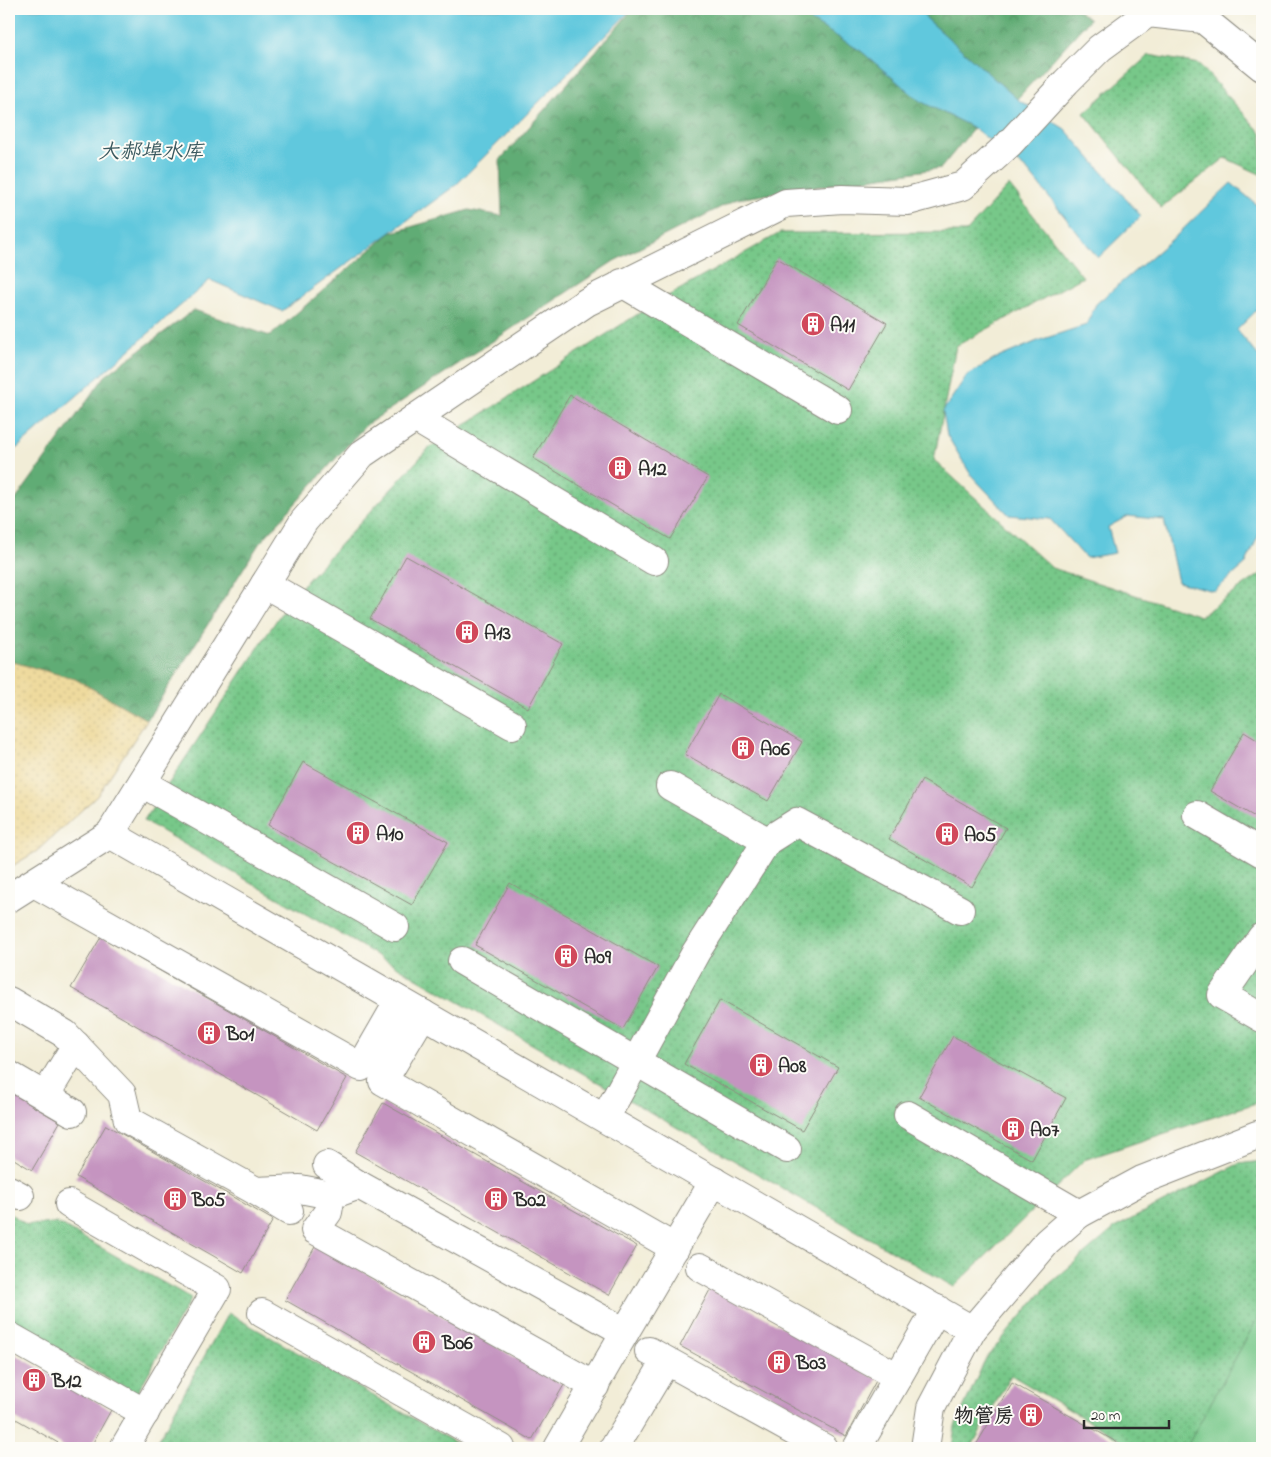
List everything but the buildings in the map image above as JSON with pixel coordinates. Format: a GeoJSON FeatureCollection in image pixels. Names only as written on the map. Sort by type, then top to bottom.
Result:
{"type":"FeatureCollection","features":[{"type":"Feature","properties":{"kind":"street"},"geometry":{"type":"LineString","coordinates":[[9,898],[110,834],[304,521],[362,454],[587,302],[786,203],[842,199],[908,201],[963,186],[1009,144],[1100,48],[1148,13],[1203,19],[1262,67]]}},
{"type":"Feature","properties":{"kind":"street"},"geometry":{"type":"LineString","coordinates":[[622,283],[838,410]]}},
{"type":"Feature","properties":{"kind":"street"},"geometry":{"type":"LineString","coordinates":[[415,418],[654,561]]}},
{"type":"Feature","properties":{"kind":"street"},"geometry":{"type":"LineString","coordinates":[[265,584],[512,725]]}},
{"type":"Feature","properties":{"kind":"street"},"geometry":{"type":"LineString","coordinates":[[142,783],[395,927]]}},
{"type":"Feature","properties":{"kind":"street"},"geometry":{"type":"LineString","coordinates":[[670,786],[767,840]]}},
{"type":"Feature","properties":{"kind":"street"},"geometry":{"type":"LineString","coordinates":[[1197,814],[1262,853]]}},
{"type":"Feature","properties":{"kind":"street"},"geometry":{"type":"LineString","coordinates":[[605,1118],[696,952],[767,840],[796,822],[960,910]]}},
{"type":"Feature","properties":{"kind":"street"},"geometry":{"type":"LineString","coordinates":[[110,834],[972,1330]]}},
{"type":"Feature","properties":{"kind":"street"},"geometry":{"type":"LineString","coordinates":[[34,883],[360,1067],[400,1001]]}},
{"type":"Feature","properties":{"kind":"street"},"geometry":{"type":"LineString","coordinates":[[1262,936],[1222,995],[1262,1018]]}},
{"type":"Feature","properties":{"kind":"street"},"geometry":{"type":"LineString","coordinates":[[462,961],[787,1149]]}},
{"type":"Feature","properties":{"kind":"street"},"geometry":{"type":"LineString","coordinates":[[9,1000],[65,1034],[76,1045],[122,1094],[128,1120],[289,1211]]}},
{"type":"Feature","properties":{"kind":"street"},"geometry":{"type":"LineString","coordinates":[[423,1014],[382,1081],[675,1248]]}},
{"type":"Feature","properties":{"kind":"street"},"geometry":{"type":"LineString","coordinates":[[45,1096],[76,1045]]}},
{"type":"Feature","properties":{"kind":"street"},"geometry":{"type":"LineString","coordinates":[[9,1075],[72,1112]]}},
{"type":"Feature","properties":{"kind":"street"},"geometry":{"type":"LineString","coordinates":[[908,1115],[1080,1214]]}},
{"type":"Feature","properties":{"kind":"street"},"geometry":{"type":"LineString","coordinates":[[925,1448],[931,1408],[972,1330],[1047,1242],[1080,1214],[1142,1180],[1262,1134]]}},
{"type":"Feature","properties":{"kind":"street"},"geometry":{"type":"LineString","coordinates":[[327,1165],[359,1185],[625,1332]]}},
{"type":"Feature","properties":{"kind":"street"},"geometry":{"type":"LineString","coordinates":[[558,1448],[714,1181]]}},
{"type":"Feature","properties":{"kind":"street"},"geometry":{"type":"LineString","coordinates":[[256,1192],[300,1189],[330,1195],[359,1185]]}},
{"type":"Feature","properties":{"kind":"street"},"geometry":{"type":"LineString","coordinates":[[330,1195],[328,1212],[315,1230],[595,1386]]}},
{"type":"Feature","properties":{"kind":"street"},"geometry":{"type":"LineString","coordinates":[[69,1204],[217,1289],[124,1448]]}},
{"type":"Feature","properties":{"kind":"street"},"geometry":{"type":"LineString","coordinates":[[700,1267],[898,1376]]}},
{"type":"Feature","properties":{"kind":"street"},"geometry":{"type":"LineString","coordinates":[[857,1448],[937,1309]]}},
{"type":"Feature","properties":{"kind":"street"},"geometry":{"type":"LineString","coordinates":[[262,1313],[501,1448]]}},
{"type":"Feature","properties":{"kind":"street"},"geometry":{"type":"LineString","coordinates":[[9,1336],[144,1414]]}},
{"type":"Feature","properties":{"kind":"street"},"geometry":{"type":"LineString","coordinates":[[614,1448],[658,1356],[824,1448]]}},
{"type":"Feature","properties":{"kind":"green space"},"geometry":{"type":"Polygon","coordinates":[[[633,9],[792,9],[861,51],[920,101],[974,128],[941,168],[737,199],[614,261],[366,425],[259,544],[147,720],[75,679],[9,661],[9,509],[105,376],[194,310],[270,336],[390,233],[469,210],[502,216],[500,160],[633,9]]]}},
{"type":"Feature","properties":{"kind":"green space"},"geometry":{"type":"Polygon","coordinates":[[[920,9],[1076,9],[1090,19],[1017,99],[927,19],[920,9]]]}},
{"type":"Feature","properties":{"kind":"green space"},"geometry":{"type":"Polygon","coordinates":[[[1149,55],[1199,64],[1262,134],[1262,175],[1225,158],[1161,208],[1084,113],[1149,55]]]}},
{"type":"Feature","properties":{"kind":"green space"},"geometry":{"type":"Polygon","coordinates":[[[1009,185],[1083,277],[956,346],[934,460],[1052,568],[1200,616],[1262,573],[1262,1101],[1084,1160],[954,1287],[144,821],[291,598],[429,448],[652,305],[780,233],[966,232],[1009,185]]]}},
{"type":"Feature","properties":{"kind":"green space"},"geometry":{"type":"Polygon","coordinates":[[[1262,1161],[1262,1448],[1132,1448],[1011,1375],[971,1448],[952,1448],[955,1426],[986,1358],[1047,1286],[1116,1227],[1238,1164],[1262,1161]]]}},
{"type":"Feature","properties":{"kind":"green space"},"geometry":{"type":"Polygon","coordinates":[[[9,1213],[27,1225],[57,1223],[191,1298],[136,1395],[9,1323],[9,1213]]]}},
{"type":"Feature","properties":{"kind":"green space"},"geometry":{"type":"Polygon","coordinates":[[[1262,1310],[1262,1448],[1186,1448],[1262,1310]]]}},
{"type":"Feature","properties":{"kind":"green space"},"geometry":{"type":"Polygon","coordinates":[[[228,1313],[465,1448],[154,1448],[228,1313]]]}},
{"type":"Feature","properties":{"kind":"sand"},"geometry":{"type":"Polygon","coordinates":[[[9,661],[75,679],[147,720],[97,796],[37,851],[9,868],[9,661]]]}},
{"type":"Feature","properties":{"kind":"water","name":"大郝埠水库"},"geometry":{"type":"Polygon","coordinates":[[[9,9],[632,9],[456,185],[282,311],[210,280],[9,455],[9,9]]]}},
{"type":"Feature","properties":{"kind":"water"},"geometry":{"type":"Polygon","coordinates":[[[792,9],[920,9],[927,19],[1017,99],[1065,129],[1141,216],[1098,258],[1027,170],[974,128],[920,101],[861,51],[792,9]]]}},
{"type":"Feature","properties":{"kind":"water"},"geometry":{"type":"Polygon","coordinates":[[[1231,183],[1262,209],[1261,306],[1237,330],[1262,360],[1262,528],[1245,565],[1214,591],[1178,582],[1164,520],[1128,516],[1108,527],[1115,553],[1086,558],[1050,519],[1009,515],[971,475],[947,435],[943,411],[967,375],[995,359],[1040,340],[1086,325],[1096,304],[1177,235],[1231,183]]]}},
{"type":"Feature","properties":{"kind":"place","name":"A11"},"geometry":{"type":"Point","coordinates":[813,324]}},
{"type":"Feature","properties":{"kind":"place","name":"A12"},"geometry":{"type":"Point","coordinates":[620,468]}},
{"type":"Feature","properties":{"kind":"place","name":"A13"},"geometry":{"type":"Point","coordinates":[467,632]}},
{"type":"Feature","properties":{"kind":"place","name":"A06"},"geometry":{"type":"Point","coordinates":[743,748]}},
{"type":"Feature","properties":{"kind":"place","name":"A10"},"geometry":{"type":"Point","coordinates":[358,833]}},
{"type":"Feature","properties":{"kind":"place","name":"A05"},"geometry":{"type":"Point","coordinates":[947,834]}},
{"type":"Feature","properties":{"kind":"place","name":"A09"},"geometry":{"type":"Point","coordinates":[566,956]}},
{"type":"Feature","properties":{"kind":"place","name":"B01"},"geometry":{"type":"Point","coordinates":[209,1033]}},
{"type":"Feature","properties":{"kind":"place","name":"A08"},"geometry":{"type":"Point","coordinates":[761,1065]}},
{"type":"Feature","properties":{"kind":"place","name":"A07"},"geometry":{"type":"Point","coordinates":[1013,1129]}},
{"type":"Feature","properties":{"kind":"place","name":"B05"},"geometry":{"type":"Point","coordinates":[175,1199]}},
{"type":"Feature","properties":{"kind":"place","name":"B02"},"geometry":{"type":"Point","coordinates":[496,1199]}},
{"type":"Feature","properties":{"kind":"place","name":"B06"},"geometry":{"type":"Point","coordinates":[424,1342]}},
{"type":"Feature","properties":{"kind":"place","name":"B03"},"geometry":{"type":"Point","coordinates":[779,1362]}},
{"type":"Feature","properties":{"kind":"place","name":"B12"},"geometry":{"type":"Point","coordinates":[34,1380]}},
{"type":"Feature","properties":{"kind":"place","name":"物管房"},"geometry":{"type":"Point","coordinates":[1031,1415]}}]}
